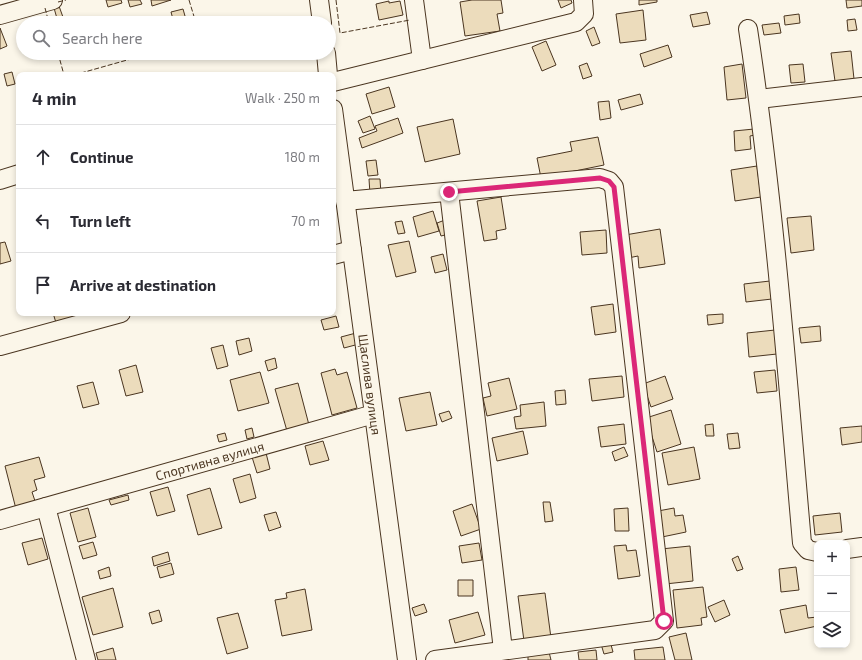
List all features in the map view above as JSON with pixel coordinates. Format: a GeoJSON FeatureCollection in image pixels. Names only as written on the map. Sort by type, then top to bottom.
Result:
{"type":"FeatureCollection","features":[{"type":"Feature","properties":{"kind":"street"},"geometry":{"type":"LineString","coordinates":[[0,15],[53,0]]}},
{"type":"Feature","properties":{"kind":"street"},"geometry":{"type":"LineString","coordinates":[[318,0],[321,16]]}},
{"type":"Feature","properties":{"kind":"street"},"geometry":{"type":"LineString","coordinates":[[414,0],[422,60]]}},
{"type":"Feature","properties":{"kind":"street"},"geometry":{"type":"LineString","coordinates":[[336,81],[576,22],[584,14],[583,0]]}},
{"type":"Feature","properties":{"kind":"street"},"geometry":{"type":"LineString","coordinates":[[748,29],[759,99],[782,316],[802,544],[808,550],[814,551]]}},
{"type":"Feature","properties":{"kind":"street"},"geometry":{"type":"LineString","coordinates":[[327,60],[328,72]]}},
{"type":"Feature","properties":{"kind":"street"},"geometry":{"type":"LineString","coordinates":[[759,99],[862,87]]}},
{"type":"Feature","properties":{"kind":"street","name":"Щаслива вулиця"},"geometry":{"type":"LineString","coordinates":[[336,130],[407,660]]}},
{"type":"Feature","properties":{"kind":"street"},"geometry":{"type":"LineString","coordinates":[[0,180],[16,175]]}},
{"type":"Feature","properties":{"kind":"street"},"geometry":{"type":"LineString","coordinates":[[346,201],[600,178],[609,181],[614,187],[664,621],[655,630],[435,660]]}},
{"type":"Feature","properties":{"kind":"street"},"geometry":{"type":"LineString","coordinates":[[449,192],[503,650]]}},
{"type":"Feature","properties":{"kind":"street"},"geometry":{"type":"LineString","coordinates":[[336,254],[352,250]]}},
{"type":"Feature","properties":{"kind":"street"},"geometry":{"type":"LineString","coordinates":[[0,346],[110,316]]}},
{"type":"Feature","properties":{"kind":"street","name":"Спортивна вулиця"},"geometry":{"type":"LineString","coordinates":[[0,520],[374,414]]}},
{"type":"Feature","properties":{"kind":"street"},"geometry":{"type":"LineString","coordinates":[[46,507],[86,660]]}},
{"type":"Feature","properties":{"kind":"street"},"geometry":{"type":"LineString","coordinates":[[850,549],[862,547]]}},
{"type":"Feature","properties":{"kind":"building"},"geometry":{"type":"Polygon","coordinates":[[[106,0],[121,0],[122,3],[108,7],[106,0]]]}},
{"type":"Feature","properties":{"kind":"building"},"geometry":{"type":"Polygon","coordinates":[[[128,0],[140,0],[142,4],[130,7],[128,0]]]}},
{"type":"Feature","properties":{"kind":"building"},"geometry":{"type":"Polygon","coordinates":[[[151,0],[171,0],[152,6],[151,0]]]}},
{"type":"Feature","properties":{"kind":"building"},"geometry":{"type":"Polygon","coordinates":[[[472,0],[501,0],[503,13],[497,14],[500,31],[465,36],[460,2],[472,0]]]}},
{"type":"Feature","properties":{"kind":"building"},"geometry":{"type":"Polygon","coordinates":[[[558,0],[571,0],[572,3],[561,8],[558,0]]]}},
{"type":"Feature","properties":{"kind":"building"},"geometry":{"type":"Polygon","coordinates":[[[639,0],[657,0],[657,2],[639,5],[639,0]]]}},
{"type":"Feature","properties":{"kind":"building"},"geometry":{"type":"Polygon","coordinates":[[[846,0],[862,0],[862,6],[847,8],[846,0]]]}},
{"type":"Feature","properties":{"kind":"building"},"geometry":{"type":"Polygon","coordinates":[[[389,1],[389,3],[400,1],[403,15],[379,20],[376,4],[389,1]]]}},
{"type":"Feature","properties":{"kind":"building"},"geometry":{"type":"Polygon","coordinates":[[[59,6],[63,16],[56,16],[54,8],[59,6]]]}},
{"type":"Feature","properties":{"kind":"building"},"geometry":{"type":"Polygon","coordinates":[[[183,9],[185,16],[172,16],[171,12],[183,9]]]}},
{"type":"Feature","properties":{"kind":"building"},"geometry":{"type":"Polygon","coordinates":[[[643,10],[646,40],[620,43],[616,14],[643,10]]]}},
{"type":"Feature","properties":{"kind":"building"},"geometry":{"type":"Polygon","coordinates":[[[707,12],[710,24],[693,27],[690,15],[707,12]]]}},
{"type":"Feature","properties":{"kind":"building"},"geometry":{"type":"Polygon","coordinates":[[[799,14],[800,23],[785,25],[784,16],[799,14]]]}},
{"type":"Feature","properties":{"kind":"building"},"geometry":{"type":"Polygon","coordinates":[[[855,19],[857,30],[848,31],[847,20],[855,19]]]}},
{"type":"Feature","properties":{"kind":"building"},"geometry":{"type":"Polygon","coordinates":[[[779,23],[781,33],[764,35],[762,25],[779,23]]]}},
{"type":"Feature","properties":{"kind":"building"},"geometry":{"type":"Polygon","coordinates":[[[594,27],[600,43],[592,46],[586,31],[594,27]]]}},
{"type":"Feature","properties":{"kind":"building"},"geometry":{"type":"Polygon","coordinates":[[[0,28],[7,46],[0,49],[0,28]]]}},
{"type":"Feature","properties":{"kind":"building"},"geometry":{"type":"Polygon","coordinates":[[[546,41],[556,65],[542,71],[532,47],[546,41]]]}},
{"type":"Feature","properties":{"kind":"building"},"geometry":{"type":"Polygon","coordinates":[[[668,45],[672,57],[644,67],[640,54],[668,45]]]}},
{"type":"Feature","properties":{"kind":"building"},"geometry":{"type":"Polygon","coordinates":[[[851,51],[854,79],[835,81],[831,53],[851,51]]]}},
{"type":"Feature","properties":{"kind":"building"},"geometry":{"type":"Polygon","coordinates":[[[587,63],[592,76],[583,79],[579,66],[587,63]]]}},
{"type":"Feature","properties":{"kind":"building"},"geometry":{"type":"Polygon","coordinates":[[[742,64],[746,98],[727,100],[724,67],[742,64]]]}},
{"type":"Feature","properties":{"kind":"building"},"geometry":{"type":"Polygon","coordinates":[[[803,64],[805,82],[791,83],[789,65],[803,64]]]}},
{"type":"Feature","properties":{"kind":"building"},"geometry":{"type":"Polygon","coordinates":[[[12,72],[15,84],[7,86],[4,74],[12,72]]]}},
{"type":"Feature","properties":{"kind":"building"},"geometry":{"type":"Polygon","coordinates":[[[389,87],[395,107],[372,114],[366,94],[389,87]]]}},
{"type":"Feature","properties":{"kind":"building"},"geometry":{"type":"Polygon","coordinates":[[[640,94],[643,104],[621,110],[618,100],[640,94]]]}},
{"type":"Feature","properties":{"kind":"building"},"geometry":{"type":"Polygon","coordinates":[[[609,101],[611,118],[600,120],[598,102],[609,101]]]}},
{"type":"Feature","properties":{"kind":"building"},"geometry":{"type":"Polygon","coordinates":[[[370,116],[375,129],[363,133],[358,121],[370,116]]]}},
{"type":"Feature","properties":{"kind":"building"},"geometry":{"type":"Polygon","coordinates":[[[398,118],[403,133],[362,148],[359,138],[377,131],[375,126],[398,118]]]}},
{"type":"Feature","properties":{"kind":"building"},"geometry":{"type":"Polygon","coordinates":[[[453,119],[460,154],[425,162],[417,127],[453,119]]]}},
{"type":"Feature","properties":{"kind":"building"},"geometry":{"type":"Polygon","coordinates":[[[754,129],[755,135],[750,136],[751,149],[735,151],[734,131],[754,129]]]}},
{"type":"Feature","properties":{"kind":"building"},"geometry":{"type":"Polygon","coordinates":[[[598,137],[604,165],[541,178],[537,158],[572,151],[570,142],[598,137]]]}},
{"type":"Feature","properties":{"kind":"building"},"geometry":{"type":"Polygon","coordinates":[[[376,160],[378,175],[368,176],[366,161],[376,160]]]}},
{"type":"Feature","properties":{"kind":"building"},"geometry":{"type":"Polygon","coordinates":[[[757,166],[761,197],[735,201],[731,170],[757,166]]]}},
{"type":"Feature","properties":{"kind":"building"},"geometry":{"type":"Polygon","coordinates":[[[369,179],[380,179],[381,194],[370,194],[369,179]]]}},
{"type":"Feature","properties":{"kind":"building"},"geometry":{"type":"Polygon","coordinates":[[[501,197],[506,229],[496,231],[497,239],[484,241],[477,201],[501,197]]]}},
{"type":"Feature","properties":{"kind":"building"},"geometry":{"type":"Polygon","coordinates":[[[433,211],[439,231],[418,237],[413,217],[433,211]]]}},
{"type":"Feature","properties":{"kind":"building"},"geometry":{"type":"Polygon","coordinates":[[[811,216],[814,250],[791,253],[787,218],[811,216]]]}},
{"type":"Feature","properties":{"kind":"building"},"geometry":{"type":"Polygon","coordinates":[[[445,220],[449,234],[441,236],[437,223],[445,220]]]}},
{"type":"Feature","properties":{"kind":"building"},"geometry":{"type":"Polygon","coordinates":[[[402,221],[405,233],[398,234],[395,222],[402,221]]]}},
{"type":"Feature","properties":{"kind":"building"},"geometry":{"type":"Polygon","coordinates":[[[660,229],[665,264],[639,268],[638,256],[628,258],[625,235],[660,229]]]}},
{"type":"Feature","properties":{"kind":"building"},"geometry":{"type":"Polygon","coordinates":[[[606,230],[607,253],[582,255],[580,232],[606,230]]]}},
{"type":"Feature","properties":{"kind":"building"},"geometry":{"type":"Polygon","coordinates":[[[409,241],[416,272],[396,277],[388,245],[409,241]]]}},
{"type":"Feature","properties":{"kind":"building"},"geometry":{"type":"Polygon","coordinates":[[[5,242],[11,261],[0,264],[0,243],[5,242]]]}},
{"type":"Feature","properties":{"kind":"building"},"geometry":{"type":"Polygon","coordinates":[[[443,254],[447,270],[435,273],[431,257],[443,254]]]}},
{"type":"Feature","properties":{"kind":"building"},"geometry":{"type":"Polygon","coordinates":[[[770,281],[772,299],[746,302],[744,284],[770,281]]]}},
{"type":"Feature","properties":{"kind":"building"},"geometry":{"type":"Polygon","coordinates":[[[613,304],[616,332],[595,335],[591,307],[613,304]]]}},
{"type":"Feature","properties":{"kind":"building"},"geometry":{"type":"Polygon","coordinates":[[[723,314],[723,323],[708,325],[707,315],[723,314]]]}},
{"type":"Feature","properties":{"kind":"building"},"geometry":{"type":"Polygon","coordinates":[[[54,316],[75,316],[76,320],[57,326],[54,316]]]}},
{"type":"Feature","properties":{"kind":"building"},"geometry":{"type":"Polygon","coordinates":[[[336,316],[339,327],[324,330],[321,320],[336,316]]]}},
{"type":"Feature","properties":{"kind":"building"},"geometry":{"type":"Polygon","coordinates":[[[820,326],[821,341],[801,343],[799,328],[820,326]]]}},
{"type":"Feature","properties":{"kind":"building"},"geometry":{"type":"Polygon","coordinates":[[[775,330],[777,354],[749,357],[747,333],[775,330]]]}},
{"type":"Feature","properties":{"kind":"building"},"geometry":{"type":"Polygon","coordinates":[[[356,333],[359,344],[344,348],[341,337],[356,333]]]}},
{"type":"Feature","properties":{"kind":"building"},"geometry":{"type":"Polygon","coordinates":[[[249,338],[252,351],[239,355],[236,341],[249,338]]]}},
{"type":"Feature","properties":{"kind":"building"},"geometry":{"type":"Polygon","coordinates":[[[223,345],[228,366],[217,369],[211,348],[223,345]]]}},
{"type":"Feature","properties":{"kind":"building"},"geometry":{"type":"Polygon","coordinates":[[[275,358],[277,368],[268,371],[265,361],[275,358]]]}},
{"type":"Feature","properties":{"kind":"building"},"geometry":{"type":"Polygon","coordinates":[[[136,365],[143,392],[126,396],[119,370],[136,365]]]}},
{"type":"Feature","properties":{"kind":"building"},"geometry":{"type":"Polygon","coordinates":[[[335,369],[337,375],[347,372],[357,408],[332,415],[321,373],[335,369]]]}},
{"type":"Feature","properties":{"kind":"building"},"geometry":{"type":"Polygon","coordinates":[[[775,370],[777,391],[757,393],[754,372],[775,370]]]}},
{"type":"Feature","properties":{"kind":"building"},"geometry":{"type":"Polygon","coordinates":[[[260,372],[269,403],[238,411],[230,380],[260,372]]]}},
{"type":"Feature","properties":{"kind":"building"},"geometry":{"type":"Polygon","coordinates":[[[622,376],[624,397],[592,401],[589,379],[622,376]]]}},
{"type":"Feature","properties":{"kind":"building"},"geometry":{"type":"Polygon","coordinates":[[[665,376],[673,399],[651,407],[643,384],[665,376]]]}},
{"type":"Feature","properties":{"kind":"building"},"geometry":{"type":"Polygon","coordinates":[[[509,378],[517,409],[487,416],[483,398],[491,396],[488,383],[509,378]]]}},
{"type":"Feature","properties":{"kind":"building"},"geometry":{"type":"Polygon","coordinates":[[[93,382],[99,404],[83,408],[77,386],[93,382]]]}},
{"type":"Feature","properties":{"kind":"building"},"geometry":{"type":"Polygon","coordinates":[[[298,383],[309,425],[287,431],[275,389],[298,383]]]}},
{"type":"Feature","properties":{"kind":"building"},"geometry":{"type":"Polygon","coordinates":[[[565,390],[566,404],[556,405],[555,391],[565,390]]]}},
{"type":"Feature","properties":{"kind":"building"},"geometry":{"type":"Polygon","coordinates":[[[430,392],[437,425],[406,431],[399,398],[430,392]]]}},
{"type":"Feature","properties":{"kind":"building"},"geometry":{"type":"Polygon","coordinates":[[[544,402],[546,426],[516,429],[514,417],[521,416],[520,405],[544,402]]]}},
{"type":"Feature","properties":{"kind":"building"},"geometry":{"type":"Polygon","coordinates":[[[671,410],[681,444],[657,452],[646,418],[671,410]]]}},
{"type":"Feature","properties":{"kind":"building"},"geometry":{"type":"Polygon","coordinates":[[[449,411],[452,418],[442,422],[439,414],[449,411]]]}},
{"type":"Feature","properties":{"kind":"building"},"geometry":{"type":"Polygon","coordinates":[[[624,424],[626,444],[601,447],[598,427],[624,424]]]}},
{"type":"Feature","properties":{"kind":"building"},"geometry":{"type":"Polygon","coordinates":[[[713,424],[714,436],[706,436],[705,425],[713,424]]]}},
{"type":"Feature","properties":{"kind":"building"},"geometry":{"type":"Polygon","coordinates":[[[862,426],[862,442],[842,445],[840,428],[862,426]]]}},
{"type":"Feature","properties":{"kind":"building"},"geometry":{"type":"Polygon","coordinates":[[[252,428],[254,437],[247,439],[245,430],[252,428]]]}},
{"type":"Feature","properties":{"kind":"building"},"geometry":{"type":"Polygon","coordinates":[[[523,431],[528,454],[497,461],[492,438],[523,431]]]}},
{"type":"Feature","properties":{"kind":"building"},"geometry":{"type":"Polygon","coordinates":[[[225,433],[227,440],[219,442],[217,435],[225,433]]]}},
{"type":"Feature","properties":{"kind":"building"},"geometry":{"type":"Polygon","coordinates":[[[738,433],[740,448],[729,449],[727,434],[738,433]]]}},
{"type":"Feature","properties":{"kind":"building"},"geometry":{"type":"Polygon","coordinates":[[[323,441],[329,460],[310,465],[305,446],[323,441]]]}},
{"type":"Feature","properties":{"kind":"building"},"geometry":{"type":"Polygon","coordinates":[[[624,447],[628,456],[615,461],[612,452],[624,447]]]}},
{"type":"Feature","properties":{"kind":"building"},"geometry":{"type":"Polygon","coordinates":[[[694,447],[700,479],[668,485],[662,453],[694,447]]]}},
{"type":"Feature","properties":{"kind":"building"},"geometry":{"type":"Polygon","coordinates":[[[266,453],[270,469],[257,473],[252,457],[266,453]]]}},
{"type":"Feature","properties":{"kind":"building"},"geometry":{"type":"Polygon","coordinates":[[[39,457],[45,477],[34,480],[37,490],[32,492],[36,504],[16,509],[5,466],[39,457]]]}},
{"type":"Feature","properties":{"kind":"building"},"geometry":{"type":"Polygon","coordinates":[[[250,474],[256,498],[240,503],[233,479],[250,474]]]}},
{"type":"Feature","properties":{"kind":"building"},"geometry":{"type":"Polygon","coordinates":[[[168,487],[175,511],[157,516],[150,492],[168,487]]]}},
{"type":"Feature","properties":{"kind":"building"},"geometry":{"type":"Polygon","coordinates":[[[210,488],[222,528],[198,535],[187,495],[210,488]]]}},
{"type":"Feature","properties":{"kind":"building"},"geometry":{"type":"Polygon","coordinates":[[[128,495],[129,500],[111,505],[109,500],[128,495]]]}},
{"type":"Feature","properties":{"kind":"building"},"geometry":{"type":"Polygon","coordinates":[[[543,502],[550,502],[553,521],[545,522],[543,502]]]}},
{"type":"Feature","properties":{"kind":"building"},"geometry":{"type":"Polygon","coordinates":[[[472,504],[481,529],[461,536],[453,511],[472,504]]]}},
{"type":"Feature","properties":{"kind":"building"},"geometry":{"type":"Polygon","coordinates":[[[88,508],[96,537],[78,542],[70,513],[88,508]]]}},
{"type":"Feature","properties":{"kind":"building"},"geometry":{"type":"Polygon","coordinates":[[[628,508],[629,531],[615,531],[614,509],[628,508]]]}},
{"type":"Feature","properties":{"kind":"building"},"geometry":{"type":"Polygon","coordinates":[[[674,508],[675,516],[683,515],[686,532],[662,537],[658,511],[674,508]]]}},
{"type":"Feature","properties":{"kind":"building"},"geometry":{"type":"Polygon","coordinates":[[[276,512],[281,527],[269,531],[264,515],[276,512]]]}},
{"type":"Feature","properties":{"kind":"building"},"geometry":{"type":"Polygon","coordinates":[[[840,513],[842,532],[815,535],[813,516],[840,513]]]}},
{"type":"Feature","properties":{"kind":"building"},"geometry":{"type":"Polygon","coordinates":[[[42,538],[48,559],[28,565],[22,543],[42,538]]]}},
{"type":"Feature","properties":{"kind":"building"},"geometry":{"type":"Polygon","coordinates":[[[93,542],[97,555],[83,559],[79,546],[93,542]]]}},
{"type":"Feature","properties":{"kind":"building"},"geometry":{"type":"Polygon","coordinates":[[[479,543],[482,560],[462,563],[459,546],[479,543]]]}},
{"type":"Feature","properties":{"kind":"building"},"geometry":{"type":"Polygon","coordinates":[[[626,545],[627,551],[636,550],[640,576],[618,579],[614,546],[626,545]]]}},
{"type":"Feature","properties":{"kind":"building"},"geometry":{"type":"Polygon","coordinates":[[[690,546],[693,581],[665,584],[661,549],[690,546]]]}},
{"type":"Feature","properties":{"kind":"building"},"geometry":{"type":"Polygon","coordinates":[[[168,552],[170,561],[154,566],[152,557],[168,552]]]}},
{"type":"Feature","properties":{"kind":"building"},"geometry":{"type":"Polygon","coordinates":[[[738,556],[743,569],[737,571],[732,559],[738,556]]]}},
{"type":"Feature","properties":{"kind":"building"},"geometry":{"type":"Polygon","coordinates":[[[171,563],[174,574],[160,578],[157,567],[171,563]]]}},
{"type":"Feature","properties":{"kind":"building"},"geometry":{"type":"Polygon","coordinates":[[[109,567],[111,576],[100,579],[98,571],[109,567]]]}},
{"type":"Feature","properties":{"kind":"building"},"geometry":{"type":"Polygon","coordinates":[[[796,567],[799,590],[781,592],[779,569],[796,567]]]}},
{"type":"Feature","properties":{"kind":"building"},"geometry":{"type":"Polygon","coordinates":[[[458,580],[473,580],[473,596],[458,596],[458,580]]]}},
{"type":"Feature","properties":{"kind":"building"},"geometry":{"type":"Polygon","coordinates":[[[703,587],[707,617],[701,618],[702,625],[677,628],[673,590],[703,587]]]}},
{"type":"Feature","properties":{"kind":"building"},"geometry":{"type":"Polygon","coordinates":[[[113,588],[123,627],[93,635],[82,597],[113,588]]]}},
{"type":"Feature","properties":{"kind":"building"},"geometry":{"type":"Polygon","coordinates":[[[305,589],[312,630],[282,636],[275,600],[287,598],[286,593],[305,589]]]}},
{"type":"Feature","properties":{"kind":"building"},"geometry":{"type":"Polygon","coordinates":[[[545,593],[551,638],[524,641],[518,596],[545,593]]]}},
{"type":"Feature","properties":{"kind":"building"},"geometry":{"type":"Polygon","coordinates":[[[724,600],[730,615],[715,622],[708,607],[724,600]]]}},
{"type":"Feature","properties":{"kind":"building"},"geometry":{"type":"Polygon","coordinates":[[[424,604],[427,612],[415,616],[412,608],[424,604]]]}},
{"type":"Feature","properties":{"kind":"building"},"geometry":{"type":"Polygon","coordinates":[[[806,605],[808,618],[814,617],[814,627],[785,633],[780,610],[806,605]]]}},
{"type":"Feature","properties":{"kind":"building"},"geometry":{"type":"Polygon","coordinates":[[[159,610],[162,621],[152,624],[149,613],[159,610]]]}},
{"type":"Feature","properties":{"kind":"building"},"geometry":{"type":"Polygon","coordinates":[[[478,612],[485,635],[455,643],[449,620],[478,612]]]}},
{"type":"Feature","properties":{"kind":"building"},"geometry":{"type":"Polygon","coordinates":[[[238,613],[248,648],[227,654],[217,618],[238,613]]]}},
{"type":"Feature","properties":{"kind":"building"},"geometry":{"type":"Polygon","coordinates":[[[686,633],[692,660],[675,660],[669,637],[686,633]]]}},
{"type":"Feature","properties":{"kind":"building"},"geometry":{"type":"Polygon","coordinates":[[[610,641],[613,652],[604,654],[601,644],[610,641]]]}},
{"type":"Feature","properties":{"kind":"building"},"geometry":{"type":"Polygon","coordinates":[[[663,647],[665,660],[635,660],[634,650],[663,647]]]}},
{"type":"Feature","properties":{"kind":"building"},"geometry":{"type":"Polygon","coordinates":[[[113,648],[116,660],[98,660],[96,653],[113,648]]]}},
{"type":"Feature","properties":{"kind":"building"},"geometry":{"type":"Polygon","coordinates":[[[596,650],[597,660],[579,660],[578,652],[596,650]]]}},
{"type":"Feature","properties":{"kind":"building"},"geometry":{"type":"Polygon","coordinates":[[[549,652],[551,660],[528,660],[528,656],[549,652]]]}},
{"type":"Feature","properties":{"kind":"fence"},"geometry":{"type":"LineString","coordinates":[[58,2],[66,0]]}},
{"type":"Feature","properties":{"kind":"fence"},"geometry":{"type":"LineString","coordinates":[[189,0],[194,16]]}},
{"type":"Feature","properties":{"kind":"fence"},"geometry":{"type":"LineString","coordinates":[[336,0],[340,33],[410,20]]}},
{"type":"Feature","properties":{"kind":"fence"},"geometry":{"type":"LineString","coordinates":[[45,8],[47,16]]}},
{"type":"Feature","properties":{"kind":"fence"},"geometry":{"type":"LineString","coordinates":[[60,60],[63,72]]}},
{"type":"Feature","properties":{"kind":"fence"},"geometry":{"type":"LineString","coordinates":[[85,72],[127,60]]}},
{"type":"Feature","properties":{"kind":"route"},"geometry":{"type":"LineString","coordinates":[[449,192],[600,178],[609,181],[614,187],[664,621]]}}]}
